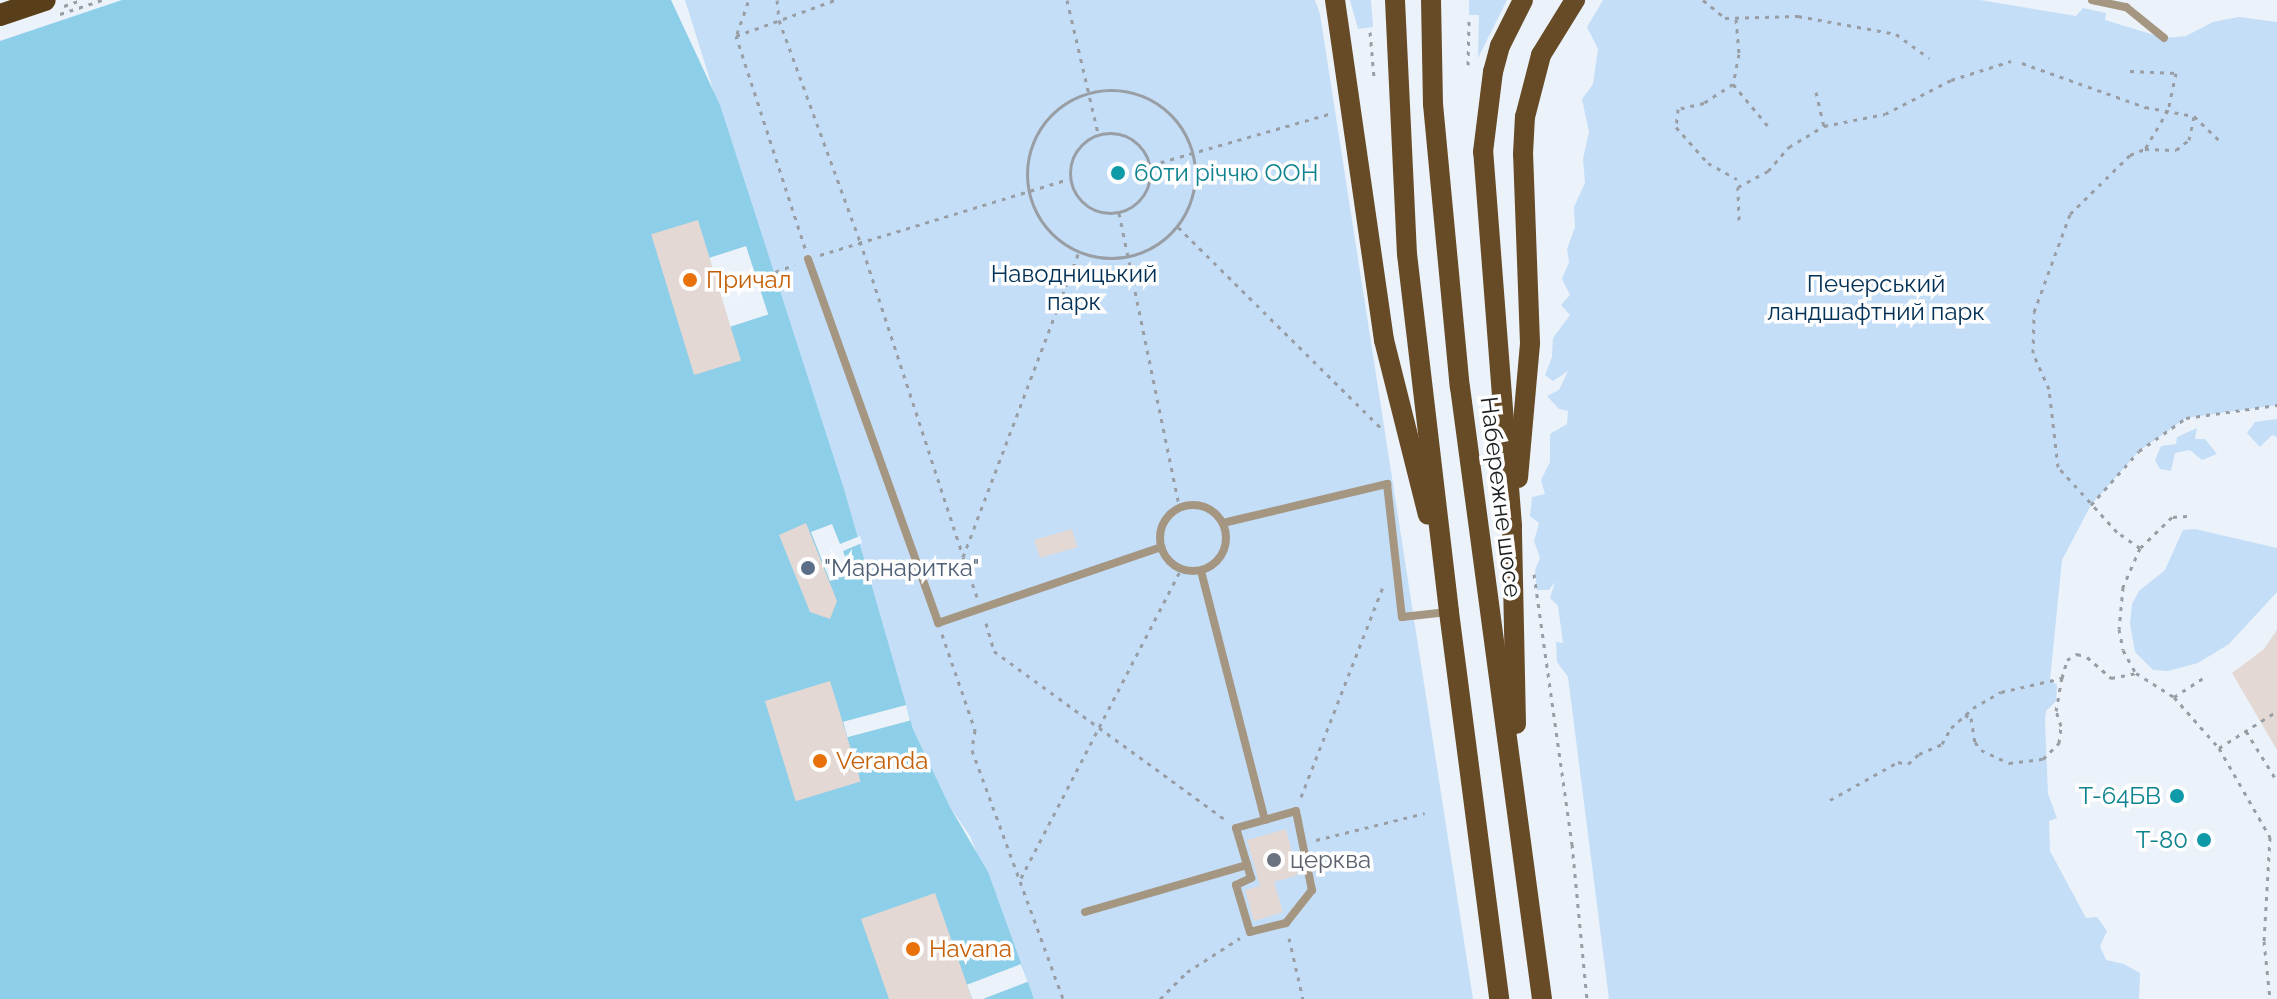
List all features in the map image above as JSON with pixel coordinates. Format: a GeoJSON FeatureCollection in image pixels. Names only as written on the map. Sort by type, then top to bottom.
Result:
{"type":"FeatureCollection","features":[{"type":"Feature","properties":{"kind":"highway"},"geometry":{"type":"LineString","coordinates":[[0,15],[45,0]]}},
{"type":"Feature","properties":{"kind":"main road"},"geometry":{"type":"LineString","coordinates":[[1335,0],[1384,340],[1448,602]]}},
{"type":"Feature","properties":{"kind":"main road"},"geometry":{"type":"LineString","coordinates":[[1395,0],[1403,204],[1448,602],[1499,999]]}},
{"type":"Feature","properties":{"kind":"main road"},"geometry":{"type":"LineString","coordinates":[[1515,790],[1512,526],[1483,152],[1493,72],[1500,46],[1523,0]]}},
{"type":"Feature","properties":{"kind":"main road"},"geometry":{"type":"LineString","coordinates":[[1512,526],[1530,343],[1523,154],[1525,117],[1541,55],[1575,0]]}},
{"type":"Feature","properties":{"kind":"main road","name":"Набережне шосе"},"geometry":{"type":"LineString","coordinates":[[1433,7],[1433,104],[1460,387],[1542,999]]}},
{"type":"Feature","properties":{"kind":"lane"},"geometry":{"type":"LineString","coordinates":[[2092,0],[2128,3],[2164,38]]}},
{"type":"Feature","properties":{"kind":"lane"},"geometry":{"type":"LineString","coordinates":[[808,259],[938,623],[1161,547]]}},
{"type":"Feature","properties":{"kind":"lane"},"geometry":{"type":"LineString","coordinates":[[1223,523],[1387,484],[1402,617],[1448,602]]}},
{"type":"Feature","properties":{"kind":"lane"},"geometry":{"type":"LineString","coordinates":[[1179,506],[1208,508],[1223,523],[1224,552],[1201,571],[1181,569],[1172,564],[1161,547],[1162,525],[1179,506]]}},
{"type":"Feature","properties":{"kind":"lane"},"geometry":{"type":"LineString","coordinates":[[1201,571],[1265,820]]}},
{"type":"Feature","properties":{"kind":"lane"},"geometry":{"type":"LineString","coordinates":[[1296,811],[1312,890],[1286,923],[1250,932],[1236,885],[1251,878],[1236,828],[1265,820],[1296,811]]}},
{"type":"Feature","properties":{"kind":"lane"},"geometry":{"type":"LineString","coordinates":[[1085,912],[1247,865]]}},
{"type":"Feature","properties":{"kind":"path"},"geometry":{"type":"LineString","coordinates":[[749,0],[736,36],[808,259]]}},
{"type":"Feature","properties":{"kind":"path"},"geometry":{"type":"LineString","coordinates":[[777,0],[779,20],[860,241],[963,557]]}},
{"type":"Feature","properties":{"kind":"path"},"geometry":{"type":"LineString","coordinates":[[736,36],[835,0]]}},
{"type":"Feature","properties":{"kind":"path"},"geometry":{"type":"LineString","coordinates":[[1067,0],[1098,134]]}},
{"type":"Feature","properties":{"kind":"path"},"geometry":{"type":"LineString","coordinates":[[1703,0],[1725,18],[1798,16],[1896,34],[1929,58]]}},
{"type":"Feature","properties":{"kind":"path"},"geometry":{"type":"LineString","coordinates":[[1736,19],[1739,54],[1733,84],[1704,103],[1678,109],[1676,127],[1708,163],[1737,179]]}},
{"type":"Feature","properties":{"kind":"path"},"geometry":{"type":"LineString","coordinates":[[1468,65],[1469,21]]}},
{"type":"Feature","properties":{"kind":"path"},"geometry":{"type":"LineString","coordinates":[[1370,32],[1374,77]]}},
{"type":"Feature","properties":{"kind":"path"},"geometry":{"type":"LineString","coordinates":[[1739,220],[1738,187],[1768,171],[1789,147],[1824,126],[1885,114],[1951,80],[2011,61]]}},
{"type":"Feature","properties":{"kind":"path"},"geometry":{"type":"LineString","coordinates":[[2022,63],[2145,107],[2194,116],[2220,141]]}},
{"type":"Feature","properties":{"kind":"path"},"geometry":{"type":"LineString","coordinates":[[2130,71],[2176,73],[2168,110],[2145,149]]}},
{"type":"Feature","properties":{"kind":"path"},"geometry":{"type":"LineString","coordinates":[[1733,84],[1768,126]]}},
{"type":"Feature","properties":{"kind":"path"},"geometry":{"type":"LineString","coordinates":[[1116,89],[1141,95],[1164,107],[1182,127],[1193,150],[1196,178],[1190,205],[1178,227],[1154,247],[1128,257],[1103,258],[1079,252],[1055,237],[1038,216],[1028,191],[1027,166],[1033,141],[1047,119],[1066,102],[1090,92],[1116,89]]}},
{"type":"Feature","properties":{"kind":"path"},"geometry":{"type":"LineString","coordinates":[[1816,92],[1824,126]]}},
{"type":"Feature","properties":{"kind":"path"},"geometry":{"type":"LineString","coordinates":[[1150,165],[1193,150],[1340,111]]}},
{"type":"Feature","properties":{"kind":"path"},"geometry":{"type":"LineString","coordinates":[[2140,548],[2091,505],[2058,467],[2049,389],[2033,353],[2034,312],[2070,214],[2130,155],[2145,149],[2176,150],[2189,140],[2194,116]]}},
{"type":"Feature","properties":{"kind":"path"},"geometry":{"type":"LineString","coordinates":[[1098,134],[1125,135],[1136,142],[1150,165],[1150,178],[1140,200],[1119,213],[1106,214],[1082,203],[1069,179],[1069,168],[1079,146],[1098,134]]}},
{"type":"Feature","properties":{"kind":"path"},"geometry":{"type":"LineString","coordinates":[[757,279],[860,241],[1069,179]]}},
{"type":"Feature","properties":{"kind":"path"},"geometry":{"type":"LineString","coordinates":[[1119,213],[1179,506]]}},
{"type":"Feature","properties":{"kind":"path"},"geometry":{"type":"LineString","coordinates":[[1178,227],[1382,429]]}},
{"type":"Feature","properties":{"kind":"path"},"geometry":{"type":"LineString","coordinates":[[2091,505],[2139,451],[2186,418],[2277,405]]}},
{"type":"Feature","properties":{"kind":"path"},"geometry":{"type":"LineString","coordinates":[[2187,516],[2172,517],[2140,548],[2123,587],[2119,629],[2123,650],[2136,673],[2174,697],[2219,748],[2270,837],[2264,941],[2270,999]]}},
{"type":"Feature","properties":{"kind":"path"},"geometry":{"type":"LineString","coordinates":[[1296,811],[1395,554]]}},
{"type":"Feature","properties":{"kind":"path"},"geometry":{"type":"LineString","coordinates":[[1533,565],[1572,844],[1587,999]]}},
{"type":"Feature","properties":{"kind":"path"},"geometry":{"type":"LineString","coordinates":[[1021,878],[1181,569]]}},
{"type":"Feature","properties":{"kind":"path"},"geometry":{"type":"LineString","coordinates":[[938,623],[975,730],[972,750],[1063,999]]}},
{"type":"Feature","properties":{"kind":"path"},"geometry":{"type":"LineString","coordinates":[[1965,715],[1971,718],[1975,742],[1981,750],[2009,763],[2043,759],[2059,743],[2061,726],[2056,711],[2067,660],[2077,654],[2087,657],[2111,678],[2136,673]]}},
{"type":"Feature","properties":{"kind":"path"},"geometry":{"type":"LineString","coordinates":[[2174,697],[2206,676]]}},
{"type":"Feature","properties":{"kind":"path"},"geometry":{"type":"LineString","coordinates":[[1830,800],[1898,762],[1908,764],[1919,754],[1942,744],[1965,715],[2001,692],[2062,678]]}},
{"type":"Feature","properties":{"kind":"path"},"geometry":{"type":"LineString","coordinates":[[2219,748],[2277,711]]}},
{"type":"Feature","properties":{"kind":"path"},"geometry":{"type":"LineString","coordinates":[[2246,731],[2277,781]]}},
{"type":"Feature","properties":{"kind":"path"},"geometry":{"type":"LineString","coordinates":[[1304,843],[1425,813]]}},
{"type":"Feature","properties":{"kind":"path"},"geometry":{"type":"LineString","coordinates":[[2270,837],[2277,833]]}},
{"type":"Feature","properties":{"kind":"path"},"geometry":{"type":"LineString","coordinates":[[1286,923],[1303,999]]}},
{"type":"Feature","properties":{"kind":"path"},"geometry":{"type":"LineString","coordinates":[[1160,999],[1187,972],[1250,932]]}},
{"type":"Feature","properties":{"kind":"green space","name":"Наводницький парк"},"geometry":{"type":"Polygon","coordinates":[[[685,0],[1315,0],[1320,14],[1473,999],[1034,999],[970,836],[950,807],[913,729],[685,0]]]}},
{"type":"Feature","properties":{"kind":"green space"},"geometry":{"type":"Polygon","coordinates":[[[1350,0],[1371,0],[1373,27],[1358,29],[1350,0]]]}},
{"type":"Feature","properties":{"kind":"green space"},"geometry":{"type":"Polygon","coordinates":[[[1469,0],[1507,0],[1478,58],[1479,15],[1469,15],[1469,0]]]}},
{"type":"Feature","properties":{"kind":"green space","name":"Печерський ландшафтний парк"},"geometry":{"type":"Polygon","coordinates":[[[1603,0],[1980,0],[2076,16],[2083,8],[2106,13],[2105,20],[2164,38],[2186,36],[2213,22],[2239,17],[2277,22],[2277,405],[2186,418],[2139,451],[2091,505],[2062,560],[2050,680],[2057,685],[2056,701],[2046,711],[2045,721],[2048,794],[2057,818],[2049,821],[2050,851],[2086,918],[2097,917],[2107,931],[2100,946],[2106,960],[2124,964],[2140,973],[2139,999],[1609,999],[1568,677],[1557,662],[1556,642],[1563,643],[1558,606],[1550,598],[1555,582],[1549,590],[1537,590],[1535,570],[1540,558],[1534,541],[1539,523],[1530,516],[1532,497],[1545,494],[1541,480],[1550,462],[1550,434],[1567,424],[1568,411],[1559,409],[1547,396],[1559,390],[1568,371],[1553,381],[1545,375],[1552,357],[1553,338],[1570,315],[1561,305],[1570,295],[1562,279],[1569,262],[1567,249],[1575,227],[1574,207],[1585,183],[1583,159],[1589,132],[1582,99],[1593,84],[1598,49],[1587,27],[1603,0]]]}},
{"type":"Feature","properties":{"kind":"green space"},"geometry":{"type":"Polygon","coordinates":[[[2277,419],[2277,437],[2272,435],[2260,447],[2247,433],[2255,422],[2277,419]]]}},
{"type":"Feature","properties":{"kind":"green space"},"geometry":{"type":"Polygon","coordinates":[[[2197,428],[2195,439],[2205,439],[2217,454],[2202,460],[2190,450],[2175,453],[2171,471],[2160,469],[2155,460],[2161,446],[2176,444],[2177,437],[2197,428]]]}},
{"type":"Feature","properties":{"kind":"green space"},"geometry":{"type":"Polygon","coordinates":[[[2195,529],[2277,548],[2277,592],[2229,644],[2198,663],[2168,671],[2153,670],[2135,652],[2130,624],[2132,604],[2139,591],[2165,570],[2183,530],[2195,529]]]}},
{"type":"Feature","properties":{"kind":"shaded area"},"geometry":{"type":"Polygon","coordinates":[[[0,0],[671,0],[720,105],[843,486],[913,729],[950,807],[988,872],[1034,999],[0,999],[0,0]]]}},
{"type":"Feature","properties":{"kind":"pier"},"geometry":{"type":"Polygon","coordinates":[[[0,0],[122,0],[0,41],[0,0]]]}},
{"type":"Feature","properties":{"kind":"pier"},"geometry":{"type":"Polygon","coordinates":[[[746,246],[768,314],[730,327],[708,258],[746,246]]]}},
{"type":"Feature","properties":{"kind":"pier"},"geometry":{"type":"Polygon","coordinates":[[[832,524],[840,544],[860,536],[862,543],[843,551],[851,573],[830,581],[811,532],[832,524]]]}},
{"type":"Feature","properties":{"kind":"pier"},"geometry":{"type":"Polygon","coordinates":[[[906,705],[910,720],[847,737],[843,722],[906,705]]]}},
{"type":"Feature","properties":{"kind":"pier"},"geometry":{"type":"Polygon","coordinates":[[[1021,964],[1028,982],[983,999],[972,999],[967,985],[1021,964]]]}},
{"type":"Feature","properties":{"kind":"building","name":"Причал"},"geometry":{"type":"Polygon","coordinates":[[[698,220],[741,361],[694,375],[651,234],[698,220]]]}},
{"type":"Feature","properties":{"kind":"building","name":"\"Марнаритка\""},"geometry":{"type":"Polygon","coordinates":[[[806,523],[837,601],[830,619],[810,612],[779,535],[806,523]]]}},
{"type":"Feature","properties":{"kind":"building"},"geometry":{"type":"Polygon","coordinates":[[[1072,529],[1077,547],[1040,558],[1035,540],[1072,529]]]}},
{"type":"Feature","properties":{"kind":"building"},"geometry":{"type":"Polygon","coordinates":[[[2277,630],[2277,750],[2232,673],[2263,650],[2277,630]]]}},
{"type":"Feature","properties":{"kind":"building","name":"Veranda"},"geometry":{"type":"Polygon","coordinates":[[[830,681],[861,781],[796,801],[765,701],[830,681]]]}},
{"type":"Feature","properties":{"kind":"building","name":"церква"},"geometry":{"type":"Polygon","coordinates":[[[1286,829],[1298,875],[1274,882],[1283,912],[1254,921],[1245,890],[1260,886],[1247,840],[1286,829]]]}},
{"type":"Feature","properties":{"kind":"building","name":"Havana"},"geometry":{"type":"Polygon","coordinates":[[[935,893],[972,999],[889,999],[861,919],[935,893]]]}},
{"type":"Feature","properties":{"kind":"place","name":"60ти річчю ООН"},"geometry":{"type":"Point","coordinates":[1118,173]}},
{"type":"Feature","properties":{"kind":"place","name":"Причал"},"geometry":{"type":"Point","coordinates":[690,280]}},
{"type":"Feature","properties":{"kind":"place","name":"\"Марнаритка\""},"geometry":{"type":"Point","coordinates":[808,568]}},
{"type":"Feature","properties":{"kind":"place","name":"Veranda"},"geometry":{"type":"Point","coordinates":[820,761]}},
{"type":"Feature","properties":{"kind":"place","name":"Т-64БВ"},"geometry":{"type":"Point","coordinates":[2177,796]}},
{"type":"Feature","properties":{"kind":"place","name":"Т-80"},"geometry":{"type":"Point","coordinates":[2204,840]}},
{"type":"Feature","properties":{"kind":"place","name":"церква"},"geometry":{"type":"Point","coordinates":[1274,860]}},
{"type":"Feature","properties":{"kind":"place","name":"Havana"},"geometry":{"type":"Point","coordinates":[913,949]}}]}
